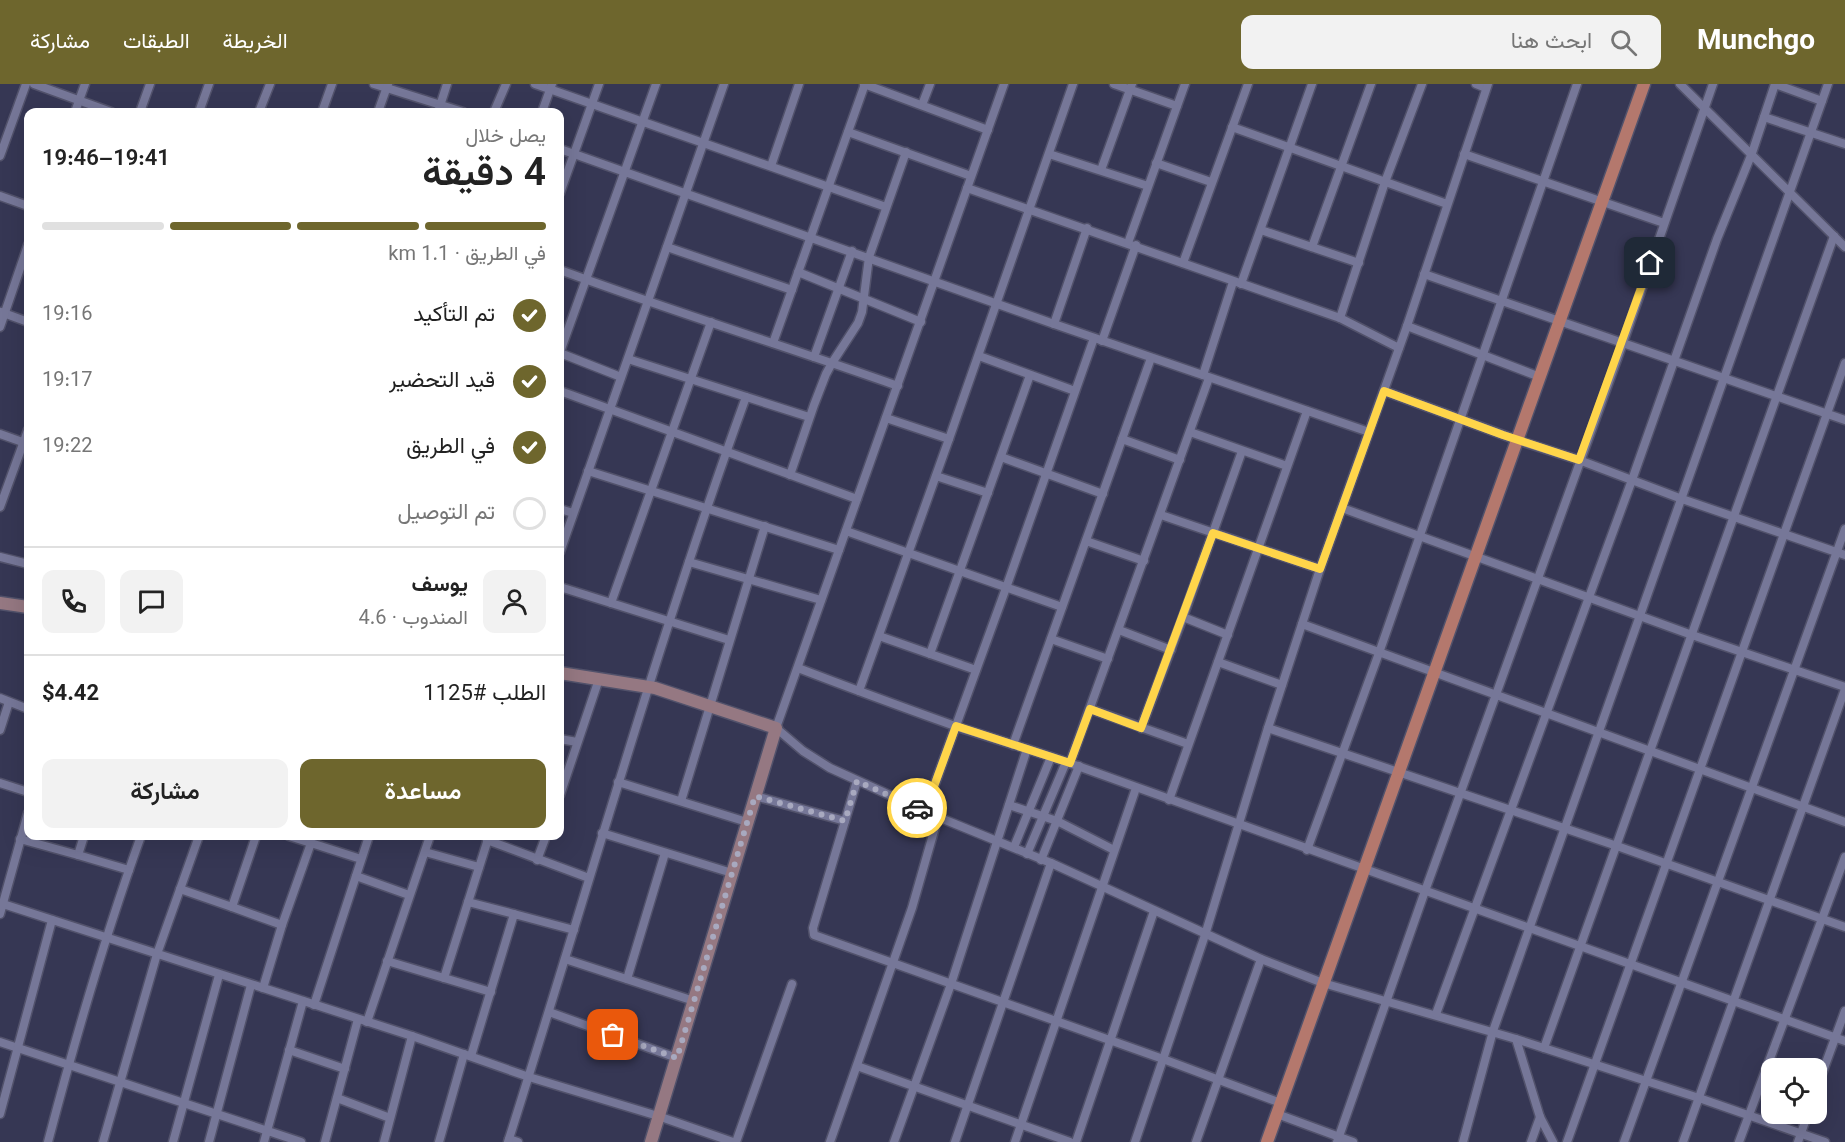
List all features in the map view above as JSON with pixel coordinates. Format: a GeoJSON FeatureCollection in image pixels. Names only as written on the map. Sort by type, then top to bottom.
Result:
{"type":"FeatureCollection","features":[{"type":"Feature","properties":{"kind":"main road"},"geometry":{"type":"LineString","coordinates":[[1267,1142],[1644,84]]}},
{"type":"Feature","properties":{"kind":"street"},"geometry":{"type":"LineString","coordinates":[[0,156],[26,84]]}},
{"type":"Feature","properties":{"kind":"street"},"geometry":{"type":"LineString","coordinates":[[34,84],[100,108]]}},
{"type":"Feature","properties":{"kind":"street"},"geometry":{"type":"LineString","coordinates":[[76,108],[85,84]]}},
{"type":"Feature","properties":{"kind":"street"},"geometry":{"type":"LineString","coordinates":[[141,108],[150,84]]}},
{"type":"Feature","properties":{"kind":"street"},"geometry":{"type":"LineString","coordinates":[[201,108],[209,84]]}},
{"type":"Feature","properties":{"kind":"street"},"geometry":{"type":"LineString","coordinates":[[261,108],[270,84]]}},
{"type":"Feature","properties":{"kind":"street"},"geometry":{"type":"LineString","coordinates":[[323,108],[332,84]]}},
{"type":"Feature","properties":{"kind":"street"},"geometry":{"type":"LineString","coordinates":[[374,84],[388,86],[437,108]]}},
{"type":"Feature","properties":{"kind":"street"},"geometry":{"type":"LineString","coordinates":[[439,108],[447,84]]}},
{"type":"Feature","properties":{"kind":"street"},"geometry":{"type":"LineString","coordinates":[[496,108],[506,84]]}},
{"type":"Feature","properties":{"kind":"street"},"geometry":{"type":"LineString","coordinates":[[535,84],[551,87],[591,104],[886,207]]}},
{"type":"Feature","properties":{"kind":"street"},"geometry":{"type":"LineString","coordinates":[[564,181],[599,84]]}},
{"type":"Feature","properties":{"kind":"street"},"geometry":{"type":"LineString","coordinates":[[564,327],[586,280],[656,84]]}},
{"type":"Feature","properties":{"kind":"street"},"geometry":{"type":"LineString","coordinates":[[564,540],[724,84]]}},
{"type":"Feature","properties":{"kind":"street"},"geometry":{"type":"LineString","coordinates":[[771,166],[799,84]]}},
{"type":"Feature","properties":{"kind":"street"},"geometry":{"type":"LineString","coordinates":[[773,343],[864,84],[988,130]]}},
{"type":"Feature","properties":{"kind":"street"},"geometry":{"type":"LineString","coordinates":[[922,105],[930,84]]}},
{"type":"Feature","properties":{"kind":"street"},"geometry":{"type":"LineString","coordinates":[[651,1142],[776,728],[1004,84]]}},
{"type":"Feature","properties":{"kind":"street"},"geometry":{"type":"LineString","coordinates":[[859,691],[950,439],[1073,84]]}},
{"type":"Feature","properties":{"kind":"street"},"geometry":{"type":"LineString","coordinates":[[1114,84],[1131,87],[1177,106]]}},
{"type":"Feature","properties":{"kind":"street"},"geometry":{"type":"LineString","coordinates":[[925,811],[1075,391],[1098,339],[1132,244],[1148,186],[1185,84]]}},
{"type":"Feature","properties":{"kind":"street"},"geometry":{"type":"LineString","coordinates":[[1183,263],[1248,84]]}},
{"type":"Feature","properties":{"kind":"street"},"geometry":{"type":"LineString","coordinates":[[1041,860],[1057,821],[1071,764],[1090,709],[1190,432],[1237,283],[1261,230],[1312,84]]}},
{"type":"Feature","properties":{"kind":"street"},"geometry":{"type":"LineString","coordinates":[[1340,318],[1385,182],[1422,84]]}},
{"type":"Feature","properties":{"kind":"street"},"geometry":{"type":"LineString","coordinates":[[1134,1142],[1205,934],[1238,823],[1320,569],[1407,326],[1487,86],[1476,84]]}},
{"type":"Feature","properties":{"kind":"street"},"geometry":{"type":"LineString","coordinates":[[1307,850],[1379,654],[1577,84]]}},
{"type":"Feature","properties":{"kind":"street"},"geometry":{"type":"LineString","coordinates":[[1680,84],[1845,247]]}},
{"type":"Feature","properties":{"kind":"street"},"geometry":{"type":"LineString","coordinates":[[1338,1139],[1579,460],[1623,343],[1713,84]]}},
{"type":"Feature","properties":{"kind":"street"},"geometry":{"type":"LineString","coordinates":[[1436,1014],[1632,480],[1717,239],[1752,153],[1775,84],[1822,101]]}},
{"type":"Feature","properties":{"kind":"street"},"geometry":{"type":"LineString","coordinates":[[1463,1142],[1493,1031],[1828,84]]}},
{"type":"Feature","properties":{"kind":"street"},"geometry":{"type":"LineString","coordinates":[[1312,247],[1368,85]]}},
{"type":"Feature","properties":{"kind":"street"},"geometry":{"type":"LineString","coordinates":[[380,108],[388,86]]}},
{"type":"Feature","properties":{"kind":"street"},"geometry":{"type":"LineString","coordinates":[[543,108],[551,87]]}},
{"type":"Feature","properties":{"kind":"street"},"geometry":{"type":"LineString","coordinates":[[1101,170],[1131,87]]}},
{"type":"Feature","properties":{"kind":"street"},"geometry":{"type":"LineString","coordinates":[[1764,117],[1845,144]]}},
{"type":"Feature","properties":{"kind":"street"},"geometry":{"type":"LineString","coordinates":[[1232,127],[1448,204]]}},
{"type":"Feature","properties":{"kind":"street"},"geometry":{"type":"LineString","coordinates":[[848,132],[971,176]]}},
{"type":"Feature","properties":{"kind":"street"},"geometry":{"type":"LineString","coordinates":[[564,151],[1151,358],[1370,432]]}},
{"type":"Feature","properties":{"kind":"street"},"geometry":{"type":"LineString","coordinates":[[790,475],[809,417],[831,363],[858,323],[865,299],[869,257],[906,152]]}},
{"type":"Feature","properties":{"kind":"street"},"geometry":{"type":"LineString","coordinates":[[1049,154],[1148,186]]}},
{"type":"Feature","properties":{"kind":"street"},"geometry":{"type":"LineString","coordinates":[[1464,154],[1664,224]]}},
{"type":"Feature","properties":{"kind":"street"},"geometry":{"type":"LineString","coordinates":[[1156,163],[1211,182]]}},
{"type":"Feature","properties":{"kind":"street"},"geometry":{"type":"LineString","coordinates":[[967,188],[1088,228],[1340,318],[1399,348]]}},
{"type":"Feature","properties":{"kind":"street"},"geometry":{"type":"LineString","coordinates":[[0,196],[24,205]]}},
{"type":"Feature","properties":{"kind":"street"},"geometry":{"type":"LineString","coordinates":[[1054,324],[1088,228]]}},
{"type":"Feature","properties":{"kind":"street"},"geometry":{"type":"LineString","coordinates":[[1261,230],[1359,263]]}},
{"type":"Feature","properties":{"kind":"street"},"geometry":{"type":"LineString","coordinates":[[1544,1048],[1834,236]]}},
{"type":"Feature","properties":{"kind":"street"},"geometry":{"type":"LineString","coordinates":[[667,247],[792,290]]}},
{"type":"Feature","properties":{"kind":"street"},"geometry":{"type":"LineString","coordinates":[[814,357],[852,251]]}},
{"type":"Feature","properties":{"kind":"street"},"geometry":{"type":"LineString","coordinates":[[0,327],[2,313],[24,255]]}},
{"type":"Feature","properties":{"kind":"street"},"geometry":{"type":"LineString","coordinates":[[564,272],[898,386]]}},
{"type":"Feature","properties":{"kind":"street"},"geometry":{"type":"LineString","coordinates":[[798,272],[921,322]]}},
{"type":"Feature","properties":{"kind":"street"},"geometry":{"type":"LineString","coordinates":[[1424,274],[1845,420]]}},
{"type":"Feature","properties":{"kind":"street"},"geometry":{"type":"LineString","coordinates":[[2,313],[24,321]]}},
{"type":"Feature","properties":{"kind":"street"},"geometry":{"type":"LineString","coordinates":[[611,603],[711,322]]}},
{"type":"Feature","properties":{"kind":"street"},"geometry":{"type":"LineString","coordinates":[[1407,326],[1540,377]]}},
{"type":"Feature","properties":{"kind":"street"},"geometry":{"type":"LineString","coordinates":[[564,355],[621,377]]}},
{"type":"Feature","properties":{"kind":"street"},"geometry":{"type":"LineString","coordinates":[[979,356],[1075,391]]}},
{"type":"Feature","properties":{"kind":"street"},"geometry":{"type":"LineString","coordinates":[[1013,744],[1151,358]]}},
{"type":"Feature","properties":{"kind":"street"},"geometry":{"type":"LineString","coordinates":[[628,359],[809,417]]}},
{"type":"Feature","properties":{"kind":"street"},"geometry":{"type":"LineString","coordinates":[[1567,1142],[1786,534],[1845,363]]}},
{"type":"Feature","properties":{"kind":"street"},"geometry":{"type":"LineString","coordinates":[[930,654],[1030,375]]}},
{"type":"Feature","properties":{"kind":"street"},"geometry":{"type":"LineString","coordinates":[[1384,391],[1841,553]]}},
{"type":"Feature","properties":{"kind":"street"},"geometry":{"type":"LineString","coordinates":[[564,393],[857,499]]}},
{"type":"Feature","properties":{"kind":"street"},"geometry":{"type":"LineString","coordinates":[[512,1141],[529,1077],[618,782],[706,508],[746,397]]}},
{"type":"Feature","properties":{"kind":"street"},"geometry":{"type":"LineString","coordinates":[[1169,800],[1306,411]]}},
{"type":"Feature","properties":{"kind":"street"},"geometry":{"type":"LineString","coordinates":[[886,418],[950,439]]}},
{"type":"Feature","properties":{"kind":"street"},"geometry":{"type":"LineString","coordinates":[[1190,432],[1287,466]]}},
{"type":"Feature","properties":{"kind":"street"},"geometry":{"type":"LineString","coordinates":[[0,434],[24,443]]}},
{"type":"Feature","properties":{"kind":"street"},"geometry":{"type":"LineString","coordinates":[[1122,439],[1180,460]]}},
{"type":"Feature","properties":{"kind":"street"},"geometry":{"type":"LineString","coordinates":[[0,507],[24,449]]}},
{"type":"Feature","properties":{"kind":"street"},"geometry":{"type":"LineString","coordinates":[[1141,728],[1242,451]]}},
{"type":"Feature","properties":{"kind":"street"},"geometry":{"type":"LineString","coordinates":[[1001,457],[1103,494]]}},
{"type":"Feature","properties":{"kind":"street"},"geometry":{"type":"LineString","coordinates":[[588,471],[839,550]]}},
{"type":"Feature","properties":{"kind":"street"},"geometry":{"type":"LineString","coordinates":[[936,476],[988,493]]}},
{"type":"Feature","properties":{"kind":"street"},"geometry":{"type":"LineString","coordinates":[[1342,508],[1845,688],[1683,1142]]}},
{"type":"Feature","properties":{"kind":"street"},"geometry":{"type":"LineString","coordinates":[[564,510],[573,513]]}},
{"type":"Feature","properties":{"kind":"street"},"geometry":{"type":"LineString","coordinates":[[1161,515],[1320,569]]}},
{"type":"Feature","properties":{"kind":"street"},"geometry":{"type":"LineString","coordinates":[[681,801],[765,526]]}},
{"type":"Feature","properties":{"kind":"street"},"geometry":{"type":"LineString","coordinates":[[1624,1142],[1794,671],[1841,553],[1845,529]]}},
{"type":"Feature","properties":{"kind":"street"},"geometry":{"type":"LineString","coordinates":[[846,531],[1062,607]]}},
{"type":"Feature","properties":{"kind":"street"},"geometry":{"type":"LineString","coordinates":[[1086,541],[1144,561]]}},
{"type":"Feature","properties":{"kind":"street"},"geometry":{"type":"LineString","coordinates":[[0,557],[24,563]]}},
{"type":"Feature","properties":{"kind":"street"},"geometry":{"type":"LineString","coordinates":[[689,562],[821,600]]}},
{"type":"Feature","properties":{"kind":"street"},"geometry":{"type":"LineString","coordinates":[[564,588],[729,640]]}},
{"type":"Feature","properties":{"kind":"street"},"geometry":{"type":"LineString","coordinates":[[0,603],[24,604]]}},
{"type":"Feature","properties":{"kind":"street"},"geometry":{"type":"LineString","coordinates":[[1183,617],[1228,635]]}},
{"type":"Feature","properties":{"kind":"street"},"geometry":{"type":"LineString","coordinates":[[1302,624],[1379,654],[1845,822]]}},
{"type":"Feature","properties":{"kind":"street"},"geometry":{"type":"LineString","coordinates":[[1119,630],[1171,650]]}},
{"type":"Feature","properties":{"kind":"street"},"geometry":{"type":"LineString","coordinates":[[879,636],[976,670]]}},
{"type":"Feature","properties":{"kind":"street"},"geometry":{"type":"LineString","coordinates":[[1051,639],[1108,659]]}},
{"type":"Feature","properties":{"kind":"street"},"geometry":{"type":"LineString","coordinates":[[1218,663],[1282,685]]}},
{"type":"Feature","properties":{"kind":"street"},"geometry":{"type":"LineString","coordinates":[[798,668],[956,726],[1071,764],[1307,850],[1682,981],[1845,1041]]}},
{"type":"Feature","properties":{"kind":"street"},"geometry":{"type":"LineString","coordinates":[[564,674],[648,687],[776,728],[814,759],[857,781],[1051,863],[1261,959],[1323,983],[1493,1031],[1749,1115],[1800,1138],[1825,1142]]}},
{"type":"Feature","properties":{"kind":"street"},"geometry":{"type":"LineString","coordinates":[[564,783],[598,679]]}},
{"type":"Feature","properties":{"kind":"street"},"geometry":{"type":"LineString","coordinates":[[0,698],[24,708]]}},
{"type":"Feature","properties":{"kind":"street"},"geometry":{"type":"LineString","coordinates":[[0,730],[9,702]]}},
{"type":"Feature","properties":{"kind":"street"},"geometry":{"type":"LineString","coordinates":[[1090,709],[1188,744]]}},
{"type":"Feature","properties":{"kind":"street"},"geometry":{"type":"LineString","coordinates":[[1268,728],[1342,751],[1845,927]]}},
{"type":"Feature","properties":{"kind":"street"},"geometry":{"type":"LineString","coordinates":[[564,740],[577,742]]}},
{"type":"Feature","properties":{"kind":"street"},"geometry":{"type":"LineString","coordinates":[[894,1142],[951,984],[1027,749]]}},
{"type":"Feature","properties":{"kind":"street"},"geometry":{"type":"LineString","coordinates":[[1014,847],[1051,757]]}},
{"type":"Feature","properties":{"kind":"street"},"geometry":{"type":"LineString","coordinates":[[1027,854],[1043,816],[1071,764]]}},
{"type":"Feature","properties":{"kind":"street"},"geometry":{"type":"LineString","coordinates":[[857,781],[813,932],[818,938],[1218,1079],[1338,1139],[1353,1142]]}},
{"type":"Feature","properties":{"kind":"street"},"geometry":{"type":"LineString","coordinates":[[618,782],[747,822]]}},
{"type":"Feature","properties":{"kind":"street"},"geometry":{"type":"LineString","coordinates":[[0,783],[24,791]]}},
{"type":"Feature","properties":{"kind":"street"},"geometry":{"type":"LineString","coordinates":[[1016,1142],[1055,1021],[1136,788]]}},
{"type":"Feature","properties":{"kind":"street"},"geometry":{"type":"LineString","coordinates":[[755,796],[845,821]]}},
{"type":"Feature","properties":{"kind":"street"},"geometry":{"type":"LineString","coordinates":[[1009,805],[1057,821],[1114,850]]}},
{"type":"Feature","properties":{"kind":"street"},"geometry":{"type":"LineString","coordinates":[[830,1142],[912,908],[938,817]]}},
{"type":"Feature","properties":{"kind":"street"},"geometry":{"type":"LineString","coordinates":[[0,914],[24,826]]}},
{"type":"Feature","properties":{"kind":"street"},"geometry":{"type":"LineString","coordinates":[[602,833],[732,873]]}},
{"type":"Feature","properties":{"kind":"street"},"geometry":{"type":"LineString","coordinates":[[20,839],[129,870]]}},
{"type":"Feature","properties":{"kind":"street"},"geometry":{"type":"LineString","coordinates":[[78,855],[83,840]]}},
{"type":"Feature","properties":{"kind":"street"},"geometry":{"type":"LineString","coordinates":[[48,1142],[68,1065],[140,840]]}},
{"type":"Feature","properties":{"kind":"street"},"geometry":{"type":"LineString","coordinates":[[103,1142],[157,954],[197,840]]}},
{"type":"Feature","properties":{"kind":"street"},"geometry":{"type":"LineString","coordinates":[[232,907],[255,840]]}},
{"type":"Feature","properties":{"kind":"street"},"geometry":{"type":"LineString","coordinates":[[302,840],[361,858]]}},
{"type":"Feature","properties":{"kind":"street"},"geometry":{"type":"LineString","coordinates":[[314,1005],[368,840]]}},
{"type":"Feature","properties":{"kind":"street"},"geometry":{"type":"LineString","coordinates":[[326,1142],[345,1070],[387,961],[428,840]]}},
{"type":"Feature","properties":{"kind":"street"},"geometry":{"type":"LineString","coordinates":[[444,978],[487,840]]}},
{"type":"Feature","properties":{"kind":"street"},"geometry":{"type":"LineString","coordinates":[[492,840],[537,860],[589,878]]}},
{"type":"Feature","properties":{"kind":"street"},"geometry":{"type":"LineString","coordinates":[[537,860],[544,840]]}},
{"type":"Feature","properties":{"kind":"street"},"geometry":{"type":"LineString","coordinates":[[263,988],[311,843]]}},
{"type":"Feature","properties":{"kind":"street"},"geometry":{"type":"LineString","coordinates":[[424,852],[479,867]]}},
{"type":"Feature","properties":{"kind":"street"},"geometry":{"type":"LineString","coordinates":[[627,979],[665,853]]}},
{"type":"Feature","properties":{"kind":"street"},"geometry":{"type":"LineString","coordinates":[[1739,1142],[1845,857]]}},
{"type":"Feature","properties":{"kind":"street"},"geometry":{"type":"LineString","coordinates":[[955,1142],[1051,863]]}},
{"type":"Feature","properties":{"kind":"street"},"geometry":{"type":"LineString","coordinates":[[356,876],[409,895]]}},
{"type":"Feature","properties":{"kind":"street"},"geometry":{"type":"LineString","coordinates":[[180,889],[282,926]]}},
{"type":"Feature","properties":{"kind":"street"},"geometry":{"type":"LineString","coordinates":[[468,902],[574,930]]}},
{"type":"Feature","properties":{"kind":"street"},"geometry":{"type":"LineString","coordinates":[[1,904],[735,1142],[792,984]]}},
{"type":"Feature","properties":{"kind":"street"},"geometry":{"type":"LineString","coordinates":[[1076,1142],[1154,911]]}},
{"type":"Feature","properties":{"kind":"street"},"geometry":{"type":"LineString","coordinates":[[439,1142],[467,1055],[491,992],[514,914]]}},
{"type":"Feature","properties":{"kind":"street"},"geometry":{"type":"LineString","coordinates":[[0,1114],[52,921]]}},
{"type":"Feature","properties":{"kind":"street"},"geometry":{"type":"LineString","coordinates":[[565,959],[694,1001]]}},
{"type":"Feature","properties":{"kind":"street"},"geometry":{"type":"LineString","coordinates":[[1196,1142],[1261,959]]}},
{"type":"Feature","properties":{"kind":"street"},"geometry":{"type":"LineString","coordinates":[[387,961],[491,992]]}},
{"type":"Feature","properties":{"kind":"street"},"geometry":{"type":"LineString","coordinates":[[173,1142],[219,975]]}},
{"type":"Feature","properties":{"kind":"street"},"geometry":{"type":"LineString","coordinates":[[209,1142],[251,985]]}},
{"type":"Feature","properties":{"kind":"street"},"geometry":{"type":"LineString","coordinates":[[264,1142],[303,1001]]}},
{"type":"Feature","properties":{"kind":"street"},"geometry":{"type":"LineString","coordinates":[[1827,1059],[1845,1011]]}},
{"type":"Feature","properties":{"kind":"street"},"geometry":{"type":"LineString","coordinates":[[549,1012],[677,1058]]}},
{"type":"Feature","properties":{"kind":"street"},"geometry":{"type":"LineString","coordinates":[[384,1142],[412,1036]]}},
{"type":"Feature","properties":{"kind":"street"},"geometry":{"type":"LineString","coordinates":[[1516,1039],[1540,1117],[1553,1142]]}},
{"type":"Feature","properties":{"kind":"street"},"geometry":{"type":"LineString","coordinates":[[0,1042],[301,1142]]}},
{"type":"Feature","properties":{"kind":"street"},"geometry":{"type":"LineString","coordinates":[[289,1050],[345,1070]]}},
{"type":"Feature","properties":{"kind":"street"},"geometry":{"type":"LineString","coordinates":[[857,1066],[1070,1142]]}},
{"type":"Feature","properties":{"kind":"street"},"geometry":{"type":"LineString","coordinates":[[337,1098],[390,1118]]}},
{"type":"Feature","properties":{"kind":"street"},"geometry":{"type":"LineString","coordinates":[[1531,1142],[1540,1117]]}},
{"type":"Feature","properties":{"kind":"way so far"},"geometry":{"type":"LineString","coordinates":[[613,1035],[677,1058],[755,796],[845,821],[857,781],[917,808]]}},
{"type":"Feature","properties":{"kind":"route"},"geometry":{"type":"LineString","coordinates":[[917,808],[925,811],[956,726],[1070,763],[1090,709],[1141,728],[1213,533],[1320,569],[1384,391],[1579,460],[1650,263]]}}]}
